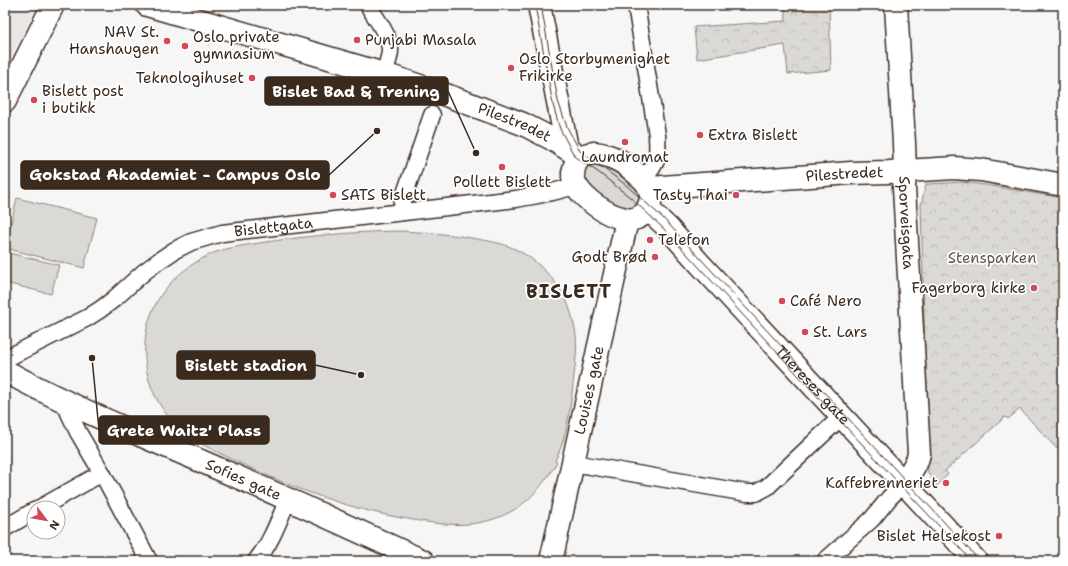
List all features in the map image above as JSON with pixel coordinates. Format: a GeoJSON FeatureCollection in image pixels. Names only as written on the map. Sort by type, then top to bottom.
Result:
{"type":"FeatureCollection","features":[{"type":"Feature","properties":{"kind":"street"},"geometry":{"type":"LineString","coordinates":[[5,101],[53,5]]}},
{"type":"Feature","properties":{"kind":"street","name":"Pilestredet"},"geometry":{"type":"LineString","coordinates":[[147,5],[185,10],[438,92],[523,124],[574,152]]}},
{"type":"Feature","properties":{"kind":"street"},"geometry":{"type":"LineString","coordinates":[[368,5],[388,41],[390,52],[384,74]]}},
{"type":"Feature","properties":{"kind":"street"},"geometry":{"type":"LineString","coordinates":[[539,5],[574,152],[575,163],[573,179],[576,185],[582,194],[612,215],[627,220],[637,218],[648,210],[651,194],[646,184],[625,163],[605,154],[574,152]]}},
{"type":"Feature","properties":{"kind":"street"},"geometry":{"type":"LineString","coordinates":[[636,5],[657,135],[658,155],[646,184]]}},
{"type":"Feature","properties":{"kind":"street","name":"Sporveisgata"},"geometry":{"type":"LineString","coordinates":[[896,5],[905,171],[904,188],[919,454],[917,461],[904,484]]}},
{"type":"Feature","properties":{"kind":"street"},"geometry":{"type":"LineString","coordinates":[[403,212],[402,202],[432,115]]}},
{"type":"Feature","properties":{"kind":"street","name":"Pilestredet"},"geometry":{"type":"LineString","coordinates":[[646,184],[954,168],[981,170],[1063,185]]}},
{"type":"Feature","properties":{"kind":"street","name":"Bislettgata"},"geometry":{"type":"LineString","coordinates":[[5,359],[87,318],[114,299],[160,260],[192,242],[222,233],[516,199],[552,193],[576,185]]}},
{"type":"Feature","properties":{"kind":"street","name":"Thereses gate"},"geometry":{"type":"LineString","coordinates":[[648,210],[668,228],[841,417],[976,561]]}},
{"type":"Feature","properties":{"kind":"street","name":"Louises gate"},"geometry":{"type":"LineString","coordinates":[[551,561],[627,220]]}},
{"type":"Feature","properties":{"kind":"street","name":"Sofies gate"},"geometry":{"type":"LineString","coordinates":[[5,372],[34,387],[124,428],[288,499],[423,561]]}},
{"type":"Feature","properties":{"kind":"street"},"geometry":{"type":"LineString","coordinates":[[63,400],[78,432],[149,561]]}},
{"type":"Feature","properties":{"kind":"street"},"geometry":{"type":"LineString","coordinates":[[573,463],[747,493],[756,492],[767,487],[841,417]]}},
{"type":"Feature","properties":{"kind":"street"},"geometry":{"type":"LineString","coordinates":[[55,500],[102,474]]}},
{"type":"Feature","properties":{"kind":"street"},"geometry":{"type":"LineString","coordinates":[[825,561],[872,519],[890,497],[904,484]]}},
{"type":"Feature","properties":{"kind":"street"},"geometry":{"type":"LineString","coordinates":[[256,561],[274,531],[288,499]]}},
{"type":"Feature","properties":{"kind":"street"},"geometry":{"type":"LineString","coordinates":[[5,528],[26,516]]}},
{"type":"Feature","properties":{"kind":"shaded area"},"geometry":{"type":"Polygon","coordinates":[[[5,5],[38,5],[5,71],[5,5]]]}},
{"type":"Feature","properties":{"kind":"green space"},"geometry":{"type":"Polygon","coordinates":[[[785,5],[829,5],[831,70],[788,74],[785,45],[697,59],[694,27],[786,21],[785,5]]]}},
{"type":"Feature","properties":{"kind":"green space"},"geometry":{"type":"Polygon","coordinates":[[[595,163],[615,169],[634,185],[640,195],[639,205],[632,210],[611,204],[592,188],[586,181],[584,174],[587,165],[595,163]]]}},
{"type":"Feature","properties":{"kind":"green space","name":"Stensparken"},"geometry":{"type":"Polygon","coordinates":[[[963,182],[1063,198],[1063,443],[1057,449],[1020,409],[1008,419],[1005,417],[945,471],[948,474],[937,486],[928,473],[921,205],[926,184],[963,182]]]}},
{"type":"Feature","properties":{"kind":"green space"},"geometry":{"type":"Polygon","coordinates":[[[17,198],[97,218],[84,268],[5,248],[17,198]]]}},
{"type":"Feature","properties":{"kind":"green space"},"geometry":{"type":"Polygon","coordinates":[[[399,231],[458,236],[495,242],[513,248],[543,268],[560,290],[570,309],[576,335],[576,358],[569,417],[563,441],[555,461],[557,462],[545,481],[523,504],[505,515],[485,522],[448,524],[396,517],[372,512],[325,498],[280,481],[194,440],[179,428],[165,413],[153,392],[149,381],[145,358],[145,346],[146,334],[153,309],[166,288],[175,278],[195,263],[219,251],[259,243],[294,238],[363,232],[399,231]]]}},
{"type":"Feature","properties":{"kind":"green space"},"geometry":{"type":"Polygon","coordinates":[[[5,252],[59,265],[51,294],[5,283],[5,252]]]}},
{"type":"Feature","properties":{"kind":"tram line"},"geometry":{"type":"LineString","coordinates":[[535,5],[553,105],[560,129],[575,157],[598,172],[631,198],[665,230],[830,410],[972,561]]}},
{"type":"Feature","properties":{"kind":"tram line"},"geometry":{"type":"LineString","coordinates":[[541,5],[558,101],[567,127],[580,151],[626,185],[663,218],[980,561]]}},
{"type":"Feature","properties":{"kind":"place","name":"Punjabi Masala"},"geometry":{"type":"Point","coordinates":[357,40]}},
{"type":"Feature","properties":{"kind":"place","name":"NAV St. Hanshaugen"},"geometry":{"type":"Point","coordinates":[167,41]}},
{"type":"Feature","properties":{"kind":"place","name":"Oslo private gymnasium"},"geometry":{"type":"Point","coordinates":[185,46]}},
{"type":"Feature","properties":{"kind":"place","name":"Oslo Storbymenighet Frikirke"},"geometry":{"type":"Point","coordinates":[511,68]}},
{"type":"Feature","properties":{"kind":"place","name":"Teknologihuset"},"geometry":{"type":"Point","coordinates":[252,78]}},
{"type":"Feature","properties":{"kind":"place","name":"Bislett post i butikk"},"geometry":{"type":"Point","coordinates":[34,100]}},
{"type":"Feature","properties":{"kind":"place","name":"Gokstad Akademiet - Campus Oslo"},"geometry":{"type":"Point","coordinates":[377,131]}},
{"type":"Feature","properties":{"kind":"place","name":"Extra Bislett"},"geometry":{"type":"Point","coordinates":[700,135]}},
{"type":"Feature","properties":{"kind":"place","name":"Laundromat"},"geometry":{"type":"Point","coordinates":[625,142]}},
{"type":"Feature","properties":{"kind":"place","name":"Bislet Bad & Trening"},"geometry":{"type":"Point","coordinates":[476,153]}},
{"type":"Feature","properties":{"kind":"place","name":"Pollett Bislett"},"geometry":{"type":"Point","coordinates":[502,167]}},
{"type":"Feature","properties":{"kind":"place","name":"SATS Bislett"},"geometry":{"type":"Point","coordinates":[333,195]}},
{"type":"Feature","properties":{"kind":"place","name":"Tasty Thai"},"geometry":{"type":"Point","coordinates":[736,195]}},
{"type":"Feature","properties":{"kind":"place","name":"Telefon"},"geometry":{"type":"Point","coordinates":[650,240]}},
{"type":"Feature","properties":{"kind":"place","name":"Godt Brød"},"geometry":{"type":"Point","coordinates":[655,257]}},
{"type":"Feature","properties":{"kind":"place","name":"Fagerborg kirke"},"geometry":{"type":"Point","coordinates":[1034,288]}},
{"type":"Feature","properties":{"kind":"place","name":"Café Nero"},"geometry":{"type":"Point","coordinates":[782,301]}},
{"type":"Feature","properties":{"kind":"place","name":"St. Lars"},"geometry":{"type":"Point","coordinates":[805,332]}},
{"type":"Feature","properties":{"kind":"place","name":"Grete Waitz' Plass"},"geometry":{"type":"Point","coordinates":[92,358]}},
{"type":"Feature","properties":{"kind":"place","name":"Bislett stadion"},"geometry":{"type":"Point","coordinates":[361,375]}},
{"type":"Feature","properties":{"kind":"place","name":"Kaffebrenneriet"},"geometry":{"type":"Point","coordinates":[946,483]}},
{"type":"Feature","properties":{"kind":"place","name":"Bislet Helsekost"},"geometry":{"type":"Point","coordinates":[999,536]}},
{"type":"Feature","properties":{"kind":"district","name":"BISLETT"},"geometry":{"type":"Point","coordinates":[569,291]}}]}
